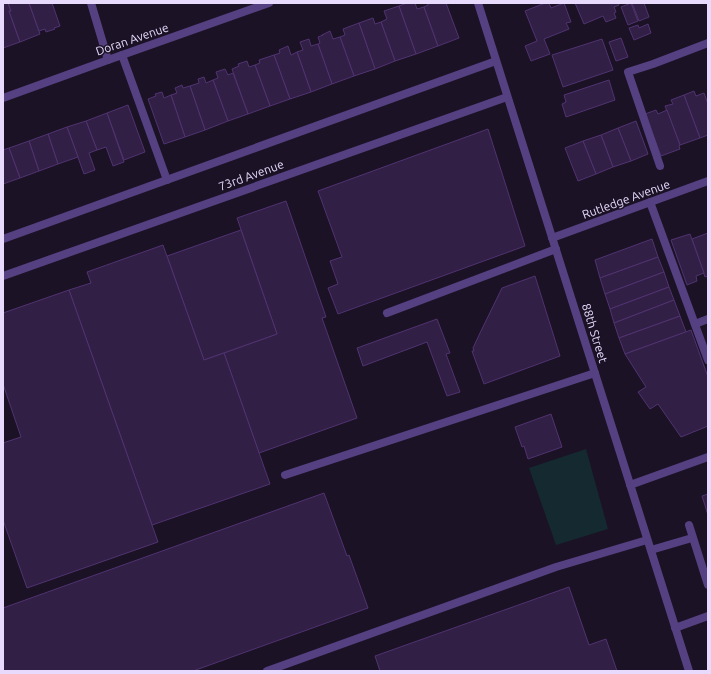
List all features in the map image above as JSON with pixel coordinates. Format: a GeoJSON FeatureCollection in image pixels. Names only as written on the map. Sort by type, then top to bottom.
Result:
{"type":"FeatureCollection","features":[{"type":"Feature","properties":{"kind":"street"},"geometry":{"type":"LineString","coordinates":[[91,3],[108,60]]}},
{"type":"Feature","properties":{"kind":"street","name":"Doran Avenue"},"geometry":{"type":"LineString","coordinates":[[3,98],[269,3]]}},
{"type":"Feature","properties":{"kind":"street","name":"88th Street"},"geometry":{"type":"LineString","coordinates":[[478,3],[689,671]]}},
{"type":"Feature","properties":{"kind":"street"},"geometry":{"type":"LineString","coordinates":[[660,166],[628,72],[708,43]]}},
{"type":"Feature","properties":{"kind":"street"},"geometry":{"type":"LineString","coordinates":[[122,55],[167,180]]}},
{"type":"Feature","properties":{"kind":"street"},"geometry":{"type":"LineString","coordinates":[[3,239],[496,61]]}},
{"type":"Feature","properties":{"kind":"street","name":"73rd Avenue"},"geometry":{"type":"LineString","coordinates":[[3,276],[508,97]]}},
{"type":"Feature","properties":{"kind":"street","name":"Rutledge Avenue"},"geometry":{"type":"LineString","coordinates":[[552,238],[708,181]]}},
{"type":"Feature","properties":{"kind":"street"},"geometry":{"type":"LineString","coordinates":[[650,202],[708,360]]}},
{"type":"Feature","properties":{"kind":"street"},"geometry":{"type":"LineString","coordinates":[[387,313],[556,249]]}},
{"type":"Feature","properties":{"kind":"street"},"geometry":{"type":"LineString","coordinates":[[695,324],[708,319]]}},
{"type":"Feature","properties":{"kind":"street"},"geometry":{"type":"LineString","coordinates":[[285,475],[595,373]]}},
{"type":"Feature","properties":{"kind":"street"},"geometry":{"type":"LineString","coordinates":[[630,486],[708,457]]}},
{"type":"Feature","properties":{"kind":"street"},"geometry":{"type":"LineString","coordinates":[[689,526],[708,585]]}},
{"type":"Feature","properties":{"kind":"street"},"geometry":{"type":"LineString","coordinates":[[651,550],[692,538]]}},
{"type":"Feature","properties":{"kind":"street"},"geometry":{"type":"LineString","coordinates":[[267,671],[556,567],[648,540]]}},
{"type":"Feature","properties":{"kind":"street"},"geometry":{"type":"LineString","coordinates":[[675,628],[708,616]]}},
{"type":"Feature","properties":{"kind":"shaded area"},"geometry":{"type":"Polygon","coordinates":[[[586,449],[608,529],[556,545],[529,468],[586,449]]]}},
{"type":"Feature","properties":{"kind":"building"},"geometry":{"type":"Polygon","coordinates":[[[3,3],[8,3],[11,11],[9,11],[20,42],[3,48],[3,3]]]}},
{"type":"Feature","properties":{"kind":"building"},"geometry":{"type":"Polygon","coordinates":[[[8,3],[29,3],[40,34],[20,42],[9,11],[11,11],[8,3]]]}},
{"type":"Feature","properties":{"kind":"building"},"geometry":{"type":"Polygon","coordinates":[[[29,3],[52,3],[60,26],[46,32],[45,29],[39,31],[29,3]]]}},
{"type":"Feature","properties":{"kind":"building"},"geometry":{"type":"Polygon","coordinates":[[[407,3],[415,3],[417,9],[424,7],[438,46],[416,54],[399,6],[407,3]]]}},
{"type":"Feature","properties":{"kind":"building"},"geometry":{"type":"Polygon","coordinates":[[[428,3],[446,3],[459,38],[438,46],[424,7],[428,5],[428,3]]]}},
{"type":"Feature","properties":{"kind":"building"},"geometry":{"type":"Polygon","coordinates":[[[545,3],[549,3],[551,8],[564,3],[571,22],[566,23],[569,29],[544,39],[550,54],[531,61],[525,46],[537,41],[525,11],[545,3]]]}},
{"type":"Feature","properties":{"kind":"building"},"geometry":{"type":"Polygon","coordinates":[[[575,3],[618,3],[619,5],[614,7],[616,18],[606,22],[603,16],[584,24],[575,3]]]}},
{"type":"Feature","properties":{"kind":"building"},"geometry":{"type":"Polygon","coordinates":[[[631,3],[638,21],[628,25],[621,7],[631,3]]]}},
{"type":"Feature","properties":{"kind":"building"},"geometry":{"type":"Polygon","coordinates":[[[632,3],[644,3],[649,17],[639,21],[632,3]]]}},
{"type":"Feature","properties":{"kind":"building"},"geometry":{"type":"Polygon","coordinates":[[[399,6],[416,54],[395,61],[381,22],[387,19],[384,11],[399,6]]]}},
{"type":"Feature","properties":{"kind":"building"},"geometry":{"type":"Polygon","coordinates":[[[373,18],[375,24],[381,22],[395,61],[375,69],[359,23],[373,18]]]}},
{"type":"Feature","properties":{"kind":"building"},"geometry":{"type":"Polygon","coordinates":[[[359,23],[375,69],[354,76],[340,37],[345,35],[343,29],[359,23]]]}},
{"type":"Feature","properties":{"kind":"building"},"geometry":{"type":"Polygon","coordinates":[[[648,24],[651,33],[634,40],[629,28],[638,25],[639,28],[648,24]]]}},
{"type":"Feature","properties":{"kind":"building"},"geometry":{"type":"Polygon","coordinates":[[[330,31],[333,39],[340,37],[354,76],[332,84],[318,44],[320,43],[318,37],[330,31]]]}},
{"type":"Feature","properties":{"kind":"building"},"geometry":{"type":"Polygon","coordinates":[[[621,38],[628,57],[616,61],[609,42],[621,38]]]}},
{"type":"Feature","properties":{"kind":"building"},"geometry":{"type":"Polygon","coordinates":[[[309,39],[311,46],[318,44],[332,84],[311,92],[297,52],[303,50],[300,42],[309,39]]]}},
{"type":"Feature","properties":{"kind":"building"},"geometry":{"type":"Polygon","coordinates":[[[602,39],[613,70],[563,87],[552,55],[602,39]]]}},
{"type":"Feature","properties":{"kind":"building"},"geometry":{"type":"Polygon","coordinates":[[[288,46],[291,55],[297,52],[311,92],[290,99],[274,55],[280,53],[279,50],[288,46]]]}},
{"type":"Feature","properties":{"kind":"building"},"geometry":{"type":"Polygon","coordinates":[[[274,55],[290,99],[270,106],[255,65],[260,63],[259,60],[274,55]]]}},
{"type":"Feature","properties":{"kind":"building"},"geometry":{"type":"Polygon","coordinates":[[[247,61],[249,67],[255,65],[270,106],[248,114],[232,69],[239,66],[238,64],[247,61]]]}},
{"type":"Feature","properties":{"kind":"building"},"geometry":{"type":"Polygon","coordinates":[[[225,69],[228,75],[233,73],[248,114],[228,121],[213,80],[218,78],[216,72],[225,69]]]}},
{"type":"Feature","properties":{"kind":"building"},"geometry":{"type":"Polygon","coordinates":[[[204,77],[206,83],[213,80],[228,121],[205,130],[190,86],[199,83],[198,79],[204,77]]]}},
{"type":"Feature","properties":{"kind":"building"},"geometry":{"type":"Polygon","coordinates":[[[609,80],[615,100],[566,117],[562,104],[566,102],[564,95],[609,80]]]}},
{"type":"Feature","properties":{"kind":"building"},"geometry":{"type":"Polygon","coordinates":[[[182,85],[183,88],[190,86],[205,130],[185,137],[171,95],[177,93],[175,88],[182,85]]]}},
{"type":"Feature","properties":{"kind":"building"},"geometry":{"type":"Polygon","coordinates":[[[694,91],[696,96],[704,93],[708,104],[708,135],[700,138],[684,95],[694,91]]]}},
{"type":"Feature","properties":{"kind":"building"},"geometry":{"type":"Polygon","coordinates":[[[162,92],[164,98],[171,95],[185,137],[164,144],[148,99],[156,96],[155,94],[162,92]]]}},
{"type":"Feature","properties":{"kind":"building"},"geometry":{"type":"Polygon","coordinates":[[[684,95],[700,138],[680,145],[665,106],[673,104],[671,100],[684,95]]]}},
{"type":"Feature","properties":{"kind":"building"},"geometry":{"type":"Polygon","coordinates":[[[128,105],[145,152],[124,160],[107,113],[128,105]]]}},
{"type":"Feature","properties":{"kind":"building"},"geometry":{"type":"Polygon","coordinates":[[[656,110],[658,114],[667,110],[680,145],[680,149],[661,156],[645,114],[656,110]]]}},
{"type":"Feature","properties":{"kind":"building"},"geometry":{"type":"Polygon","coordinates":[[[107,113],[124,162],[113,166],[106,147],[97,150],[86,121],[107,113]]]}},
{"type":"Feature","properties":{"kind":"building"},"geometry":{"type":"Polygon","coordinates":[[[86,121],[97,150],[89,153],[95,170],[84,174],[67,127],[86,121]]]}},
{"type":"Feature","properties":{"kind":"building"},"geometry":{"type":"Polygon","coordinates":[[[636,121],[648,154],[631,161],[618,128],[636,121]]]}},
{"type":"Feature","properties":{"kind":"building"},"geometry":{"type":"Polygon","coordinates":[[[67,127],[78,157],[58,164],[48,134],[67,127]]]}},
{"type":"Feature","properties":{"kind":"building"},"geometry":{"type":"Polygon","coordinates":[[[618,128],[631,161],[613,167],[601,135],[618,128]]]}},
{"type":"Feature","properties":{"kind":"building"},"geometry":{"type":"Polygon","coordinates":[[[488,129],[525,246],[338,314],[328,288],[338,284],[330,261],[342,257],[318,191],[488,129]]]}},
{"type":"Feature","properties":{"kind":"building"},"geometry":{"type":"Polygon","coordinates":[[[48,134],[58,164],[39,171],[29,141],[48,134]]]}},
{"type":"Feature","properties":{"kind":"building"},"geometry":{"type":"Polygon","coordinates":[[[601,135],[613,167],[596,174],[583,141],[601,135]]]}},
{"type":"Feature","properties":{"kind":"building"},"geometry":{"type":"Polygon","coordinates":[[[29,141],[39,171],[20,178],[9,148],[29,141]]]}},
{"type":"Feature","properties":{"kind":"building"},"geometry":{"type":"Polygon","coordinates":[[[583,141],[596,174],[578,181],[565,148],[583,141]]]}},
{"type":"Feature","properties":{"kind":"building"},"geometry":{"type":"Polygon","coordinates":[[[9,148],[20,178],[3,184],[3,150],[9,148]]]}},
{"type":"Feature","properties":{"kind":"building"},"geometry":{"type":"Polygon","coordinates":[[[286,201],[326,317],[322,318],[357,418],[259,453],[224,353],[277,334],[237,218],[286,201]]]}},
{"type":"Feature","properties":{"kind":"building"},"geometry":{"type":"Polygon","coordinates":[[[241,230],[277,334],[204,360],[167,256],[241,230]]]}},
{"type":"Feature","properties":{"kind":"building"},"geometry":{"type":"Polygon","coordinates":[[[708,233],[708,276],[705,277],[692,239],[708,233]]]}},
{"type":"Feature","properties":{"kind":"building"},"geometry":{"type":"Polygon","coordinates":[[[690,234],[704,273],[696,276],[697,281],[687,285],[671,240],[690,234]]]}},
{"type":"Feature","properties":{"kind":"building"},"geometry":{"type":"Polygon","coordinates":[[[652,239],[658,257],[600,278],[595,260],[652,239]]]}},
{"type":"Feature","properties":{"kind":"building"},"geometry":{"type":"Polygon","coordinates":[[[163,245],[204,360],[224,353],[270,484],[152,525],[69,290],[91,283],[87,272],[163,245]]]}},
{"type":"Feature","properties":{"kind":"building"},"geometry":{"type":"Polygon","coordinates":[[[658,257],[664,272],[605,294],[600,278],[658,257]]]}},
{"type":"Feature","properties":{"kind":"building"},"geometry":{"type":"Polygon","coordinates":[[[664,272],[669,287],[610,309],[605,294],[664,272]]]}},
{"type":"Feature","properties":{"kind":"building"},"geometry":{"type":"Polygon","coordinates":[[[535,276],[560,356],[484,384],[472,351],[474,351],[473,348],[480,333],[502,288],[535,276]]]}},
{"type":"Feature","properties":{"kind":"building"},"geometry":{"type":"Polygon","coordinates":[[[669,287],[674,300],[614,323],[610,309],[669,287]]]}},
{"type":"Feature","properties":{"kind":"building"},"geometry":{"type":"Polygon","coordinates":[[[69,290],[158,542],[27,588],[3,520],[3,443],[21,437],[3,384],[3,313],[69,290]]]}},
{"type":"Feature","properties":{"kind":"building"},"geometry":{"type":"Polygon","coordinates":[[[674,300],[680,316],[619,338],[614,323],[674,300]]]}},
{"type":"Feature","properties":{"kind":"building"},"geometry":{"type":"Polygon","coordinates":[[[680,316],[686,332],[625,354],[619,338],[680,316]]]}},
{"type":"Feature","properties":{"kind":"building"},"geometry":{"type":"Polygon","coordinates":[[[437,319],[450,353],[446,354],[460,392],[447,396],[427,342],[363,366],[357,348],[437,319]]]}},
{"type":"Feature","properties":{"kind":"building"},"geometry":{"type":"Polygon","coordinates":[[[691,330],[708,377],[708,426],[681,437],[658,404],[650,409],[638,392],[646,387],[625,354],[691,330]]]}},
{"type":"Feature","properties":{"kind":"building"},"geometry":{"type":"Polygon","coordinates":[[[551,414],[562,447],[528,459],[515,427],[551,414]]]}},
{"type":"Feature","properties":{"kind":"building"},"geometry":{"type":"Polygon","coordinates":[[[324,493],[368,608],[193,671],[3,671],[3,608],[324,493]]]}},
{"type":"Feature","properties":{"kind":"building"},"geometry":{"type":"Polygon","coordinates":[[[708,494],[708,515],[702,496],[708,494]]]}},
{"type":"Feature","properties":{"kind":"building"},"geometry":{"type":"Polygon","coordinates":[[[569,587],[589,645],[606,639],[617,671],[380,671],[375,656],[569,587]]]}}]}
